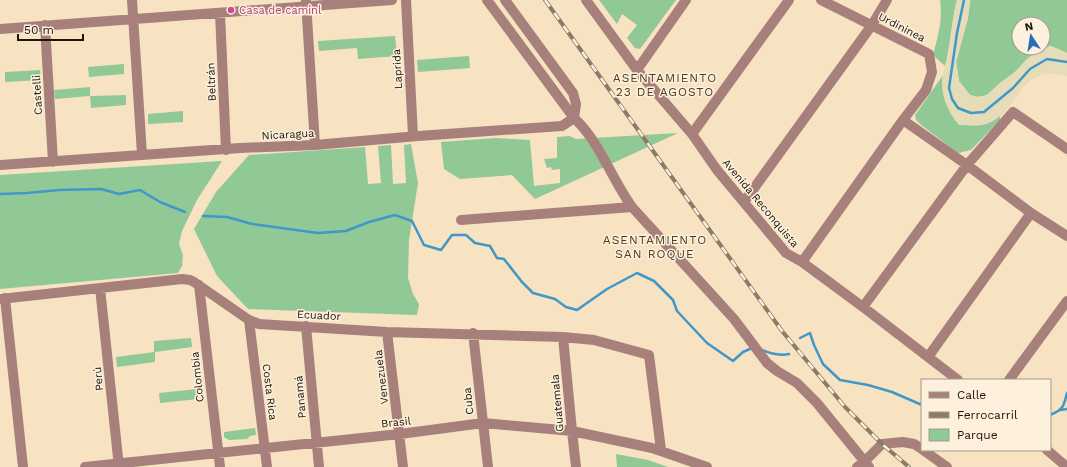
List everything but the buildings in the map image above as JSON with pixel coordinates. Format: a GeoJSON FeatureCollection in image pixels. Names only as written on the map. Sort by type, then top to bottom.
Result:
{"type":"FeatureCollection","features":[{"type":"Feature","properties":{"kind":"street"},"geometry":{"type":"LineString","coordinates":[[132,0],[142,154]]}},
{"type":"Feature","properties":{"kind":"street"},"geometry":{"type":"LineString","coordinates":[[0,29],[134,18],[220,13],[306,3],[392,0]]}},
{"type":"Feature","properties":{"kind":"street","name":"Laprida"},"geometry":{"type":"LineString","coordinates":[[406,0],[413,136]]}},
{"type":"Feature","properties":{"kind":"street"},"geometry":{"type":"LineString","coordinates":[[487,0],[574,118],[582,125],[602,155],[623,195],[632,207],[734,319],[767,362],[777,371],[797,383],[816,404],[863,465],[882,444],[903,442],[914,444],[921,449]]}},
{"type":"Feature","properties":{"kind":"street"},"geometry":{"type":"LineString","coordinates":[[505,0],[573,92],[576,104],[574,118]]}},
{"type":"Feature","properties":{"kind":"street","name":"Avenida Reconquista"},"geometry":{"type":"LineString","coordinates":[[586,0],[637,70],[692,134],[717,170],[786,253],[802,262],[863,307],[957,379]]}},
{"type":"Feature","properties":{"kind":"street"},"geometry":{"type":"LineString","coordinates":[[637,70],[686,0]]}},
{"type":"Feature","properties":{"kind":"street"},"geometry":{"type":"LineString","coordinates":[[692,134],[789,0]]}},
{"type":"Feature","properties":{"kind":"street","name":"Urdininea"},"geometry":{"type":"LineString","coordinates":[[821,0],[929,54],[932,72],[926,90],[903,120]]}},
{"type":"Feature","properties":{"kind":"street"},"geometry":{"type":"LineString","coordinates":[[744,202],[872,25],[887,0]]}},
{"type":"Feature","properties":{"kind":"street"},"geometry":{"type":"LineString","coordinates":[[306,3],[315,145]]}},
{"type":"Feature","properties":{"kind":"street","name":"Beltrán"},"geometry":{"type":"LineString","coordinates":[[220,13],[226,150]]}},
{"type":"Feature","properties":{"kind":"street","name":"Castelli"},"geometry":{"type":"LineString","coordinates":[[45,25],[53,162]]}},
{"type":"Feature","properties":{"kind":"street"},"geometry":{"type":"LineString","coordinates":[[863,307],[967,165],[1013,112],[1067,149]]}},
{"type":"Feature","properties":{"kind":"street","name":"Nicaragua"},"geometry":{"type":"LineString","coordinates":[[0,165],[142,154],[315,145],[413,136],[562,126],[574,118]]}},
{"type":"Feature","properties":{"kind":"street"},"geometry":{"type":"LineString","coordinates":[[802,262],[903,120],[967,165],[1031,213],[1067,236]]}},
{"type":"Feature","properties":{"kind":"street"},"geometry":{"type":"LineString","coordinates":[[461,220],[632,207]]}},
{"type":"Feature","properties":{"kind":"street"},"geometry":{"type":"LineString","coordinates":[[928,357],[1031,213]]}},
{"type":"Feature","properties":{"kind":"street","name":"Ecuador"},"geometry":{"type":"LineString","coordinates":[[2,298],[182,279],[190,280],[199,285],[249,320],[259,324],[387,332],[473,333],[563,337],[594,340],[649,356],[661,450]]}},
{"type":"Feature","properties":{"kind":"street","name":"Colombia"},"geometry":{"type":"LineString","coordinates":[[199,285],[220,467]]}},
{"type":"Feature","properties":{"kind":"street","name":"Perú"},"geometry":{"type":"LineString","coordinates":[[100,288],[119,465]]}},
{"type":"Feature","properties":{"kind":"street"},"geometry":{"type":"LineString","coordinates":[[2,298],[23,467]]}},
{"type":"Feature","properties":{"kind":"street"},"geometry":{"type":"LineString","coordinates":[[1010,379],[1067,301]]}},
{"type":"Feature","properties":{"kind":"street","name":"Costa Rica"},"geometry":{"type":"LineString","coordinates":[[249,320],[267,467]]}},
{"type":"Feature","properties":{"kind":"street","name":"Panamá"},"geometry":{"type":"LineString","coordinates":[[306,326],[316,442],[320,467]]}},
{"type":"Feature","properties":{"kind":"street","name":"Venezuela"},"geometry":{"type":"LineString","coordinates":[[387,332],[403,467]]}},
{"type":"Feature","properties":{"kind":"street","name":"Cuba"},"geometry":{"type":"LineString","coordinates":[[473,333],[488,467]]}},
{"type":"Feature","properties":{"kind":"street","name":"Guatemala"},"geometry":{"type":"LineString","coordinates":[[563,337],[576,467]]}},
{"type":"Feature","properties":{"kind":"street","name":"Brasil"},"geometry":{"type":"LineString","coordinates":[[85,467],[119,465],[218,452],[400,434],[483,423],[572,431],[661,450],[707,467]]}},
{"type":"Feature","properties":{"kind":"street"},"geometry":{"type":"LineString","coordinates":[[924,451],[947,467]]}},
{"type":"Feature","properties":{"kind":"street"},"geometry":{"type":"LineString","coordinates":[[1048,451],[1067,467]]}},
{"type":"Feature","properties":{"kind":"green space"},"geometry":{"type":"Polygon","coordinates":[[[599,0],[676,0],[640,49],[635,48],[627,38],[637,25],[622,14],[617,24],[599,0]]]}},
{"type":"Feature","properties":{"kind":"green space"},"geometry":{"type":"Polygon","coordinates":[[[940,0],[957,0],[945,66],[933,55],[940,21],[940,0]]]}},
{"type":"Feature","properties":{"kind":"green space"},"geometry":{"type":"Polygon","coordinates":[[[970,0],[1067,0],[1067,53],[1051,46],[1051,16],[1011,16],[1011,56],[1031,56],[1015,72],[987,95],[978,97],[970,95],[959,81],[956,62],[968,18],[970,0]]]}},
{"type":"Feature","properties":{"kind":"green space"},"geometry":{"type":"Polygon","coordinates":[[[395,36],[397,56],[358,59],[357,48],[319,51],[318,41],[395,36]]]}},
{"type":"Feature","properties":{"kind":"green space"},"geometry":{"type":"Polygon","coordinates":[[[469,56],[470,68],[418,72],[417,60],[469,56]]]}},
{"type":"Feature","properties":{"kind":"green space"},"geometry":{"type":"Polygon","coordinates":[[[124,64],[124,74],[89,77],[88,67],[124,64]]]}},
{"type":"Feature","properties":{"kind":"green space"},"geometry":{"type":"Polygon","coordinates":[[[40,70],[41,80],[5,82],[5,72],[40,70]]]}},
{"type":"Feature","properties":{"kind":"green space"},"geometry":{"type":"Polygon","coordinates":[[[943,75],[946,102],[951,114],[959,125],[985,124],[1000,115],[1000,120],[971,150],[958,153],[916,120],[915,115],[943,75]]]}},
{"type":"Feature","properties":{"kind":"green space"},"geometry":{"type":"Polygon","coordinates":[[[90,87],[90,96],[55,99],[54,90],[90,87]]]}},
{"type":"Feature","properties":{"kind":"green space"},"geometry":{"type":"Polygon","coordinates":[[[126,95],[126,105],[91,108],[90,96],[126,95]]]}},
{"type":"Feature","properties":{"kind":"green space"},"geometry":{"type":"Polygon","coordinates":[[[183,111],[183,122],[148,124],[148,114],[183,111]]]}},
{"type":"Feature","properties":{"kind":"green space"},"geometry":{"type":"Polygon","coordinates":[[[678,133],[535,199],[512,175],[460,179],[444,169],[441,142],[496,138],[530,140],[534,186],[560,183],[560,169],[552,170],[551,167],[547,168],[544,159],[557,158],[557,137],[570,136],[576,139],[678,133]]]}},
{"type":"Feature","properties":{"kind":"green space"},"geometry":{"type":"Polygon","coordinates":[[[411,144],[418,183],[409,240],[408,278],[413,294],[419,304],[417,315],[248,309],[217,276],[194,229],[216,192],[249,155],[365,147],[368,184],[381,183],[378,146],[391,145],[393,184],[406,183],[404,145],[411,144]]]}},
{"type":"Feature","properties":{"kind":"green space"},"geometry":{"type":"Polygon","coordinates":[[[222,161],[197,200],[182,231],[179,244],[183,255],[182,266],[178,273],[0,289],[0,175],[222,161]]]}},
{"type":"Feature","properties":{"kind":"green space"},"geometry":{"type":"Polygon","coordinates":[[[191,338],[192,347],[155,352],[155,362],[117,367],[116,357],[154,352],[154,341],[191,338]]]}},
{"type":"Feature","properties":{"kind":"green space"},"geometry":{"type":"Polygon","coordinates":[[[197,389],[198,399],[160,403],[159,393],[197,389]]]}},
{"type":"Feature","properties":{"kind":"green space"},"geometry":{"type":"Polygon","coordinates":[[[255,428],[256,435],[250,436],[247,439],[229,440],[224,437],[224,432],[255,428]]]}},
{"type":"Feature","properties":{"kind":"green space"},"geometry":{"type":"Polygon","coordinates":[[[616,454],[648,460],[668,467],[617,467],[616,454]]]}},
{"type":"Feature","properties":{"kind":"sand"},"geometry":{"type":"Polygon","coordinates":[[[957,0],[970,0],[968,18],[956,62],[959,81],[970,95],[978,97],[987,95],[1015,72],[1031,56],[1051,56],[1051,46],[1067,53],[1067,76],[1050,74],[1038,76],[1028,82],[1007,110],[998,118],[983,125],[959,125],[951,114],[945,101],[942,87],[943,73],[949,52],[957,0]]]}},
{"type":"Feature","properties":{"kind":"waterway"},"geometry":{"type":"LineString","coordinates":[[964,0],[957,33],[949,88],[952,99],[958,108],[971,113],[984,112],[1013,88],[1030,69],[1047,59],[1067,62]]}},
{"type":"Feature","properties":{"kind":"waterway"},"geometry":{"type":"LineString","coordinates":[[0,194],[101,189],[119,194],[140,190],[160,202],[185,212]]}},
{"type":"Feature","properties":{"kind":"waterway"},"geometry":{"type":"LineString","coordinates":[[203,216],[227,217],[252,224],[318,233],[346,231],[369,222],[395,215],[412,221],[424,245],[441,250],[452,235],[466,235],[475,243],[490,246],[497,258],[504,259],[522,282],[533,293],[555,299],[566,307],[577,310],[607,289],[637,273],[654,281],[673,300],[677,311],[707,343],[733,361],[743,352],[752,348]]}},
{"type":"Feature","properties":{"kind":"waterway"},"geometry":{"type":"LineString","coordinates":[[800,338],[810,333],[823,364],[840,380],[868,385],[892,392],[921,405]]}},
{"type":"Feature","properties":{"kind":"waterway"},"geometry":{"type":"LineString","coordinates":[[762,350],[775,354],[789,354]]}},
{"type":"Feature","properties":{"kind":"waterway"},"geometry":{"type":"LineString","coordinates":[[1051,414],[1062,407],[1067,393]]}},
{"type":"Feature","properties":{"kind":"waterway"},"geometry":{"type":"LineString","coordinates":[[1061,410],[1067,409]]}},
{"type":"Feature","properties":{"kind":"railway"},"geometry":{"type":"LineString","coordinates":[[545,0],[782,331],[845,407],[882,444],[909,467]]}},
{"type":"Feature","properties":{"kind":"place","name":"Casa de caminl"},"geometry":{"type":"Point","coordinates":[231,10]}},
{"type":"Feature","properties":{"kind":"district","name":"ASENTAMIENTO 23 DE AGOSTO"},"geometry":{"type":"Point","coordinates":[665,85]}},
{"type":"Feature","properties":{"kind":"district","name":"ASENTAMIENTO SAN ROQUE"},"geometry":{"type":"Point","coordinates":[655,247]}}]}
